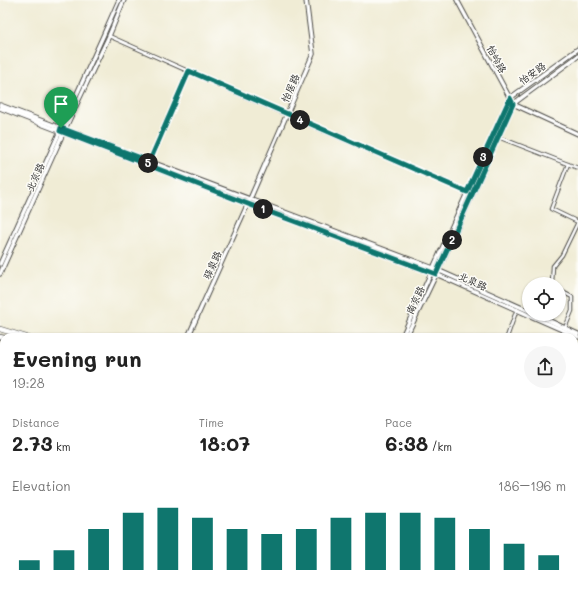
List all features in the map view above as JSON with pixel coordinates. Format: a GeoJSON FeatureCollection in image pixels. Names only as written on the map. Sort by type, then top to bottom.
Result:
{"type":"FeatureCollection","features":[{"type":"Feature","properties":{"kind":"highway"},"geometry":{"type":"LineString","coordinates":[[0,329],[13,333]]}},
{"type":"Feature","properties":{"kind":"street","name":"北京路"},"geometry":{"type":"LineString","coordinates":[[0,274],[119,0]]}},
{"type":"Feature","properties":{"kind":"street","name":"北京路"},"geometry":{"type":"LineString","coordinates":[[0,264],[62,130],[109,36],[124,0]]}},
{"type":"Feature","properties":{"kind":"street","name":"怡居路"},"geometry":{"type":"LineString","coordinates":[[250,199],[313,54],[306,0]]}},
{"type":"Feature","properties":{"kind":"street","name":"怡岭路"},"geometry":{"type":"LineString","coordinates":[[457,0],[513,104]]}},
{"type":"Feature","properties":{"kind":"street"},"geometry":{"type":"LineString","coordinates":[[109,36],[287,115],[467,192]]}},
{"type":"Feature","properties":{"kind":"street","name":"怡安路"},"geometry":{"type":"LineString","coordinates":[[404,333],[510,98],[578,49]]}},
{"type":"Feature","properties":{"kind":"street","name":"怡安路"},"geometry":{"type":"LineString","coordinates":[[437,272],[513,104],[578,56]]}},
{"type":"Feature","properties":{"kind":"street"},"geometry":{"type":"LineString","coordinates":[[148,163],[189,71]]}},
{"type":"Feature","properties":{"kind":"street"},"geometry":{"type":"LineString","coordinates":[[513,104],[578,134]]}},
{"type":"Feature","properties":{"kind":"street","name":"北泉路"},"geometry":{"type":"LineString","coordinates":[[0,105],[248,204],[432,270]]}},
{"type":"Feature","properties":{"kind":"street","name":"北泉路"},"geometry":{"type":"LineString","coordinates":[[0,108],[62,130]]}},
{"type":"Feature","properties":{"kind":"street"},"geometry":{"type":"LineString","coordinates":[[498,137],[578,168]]}},
{"type":"Feature","properties":{"kind":"street","name":"北泉路"},"geometry":{"type":"LineString","coordinates":[[148,163],[250,199],[432,270],[573,333]]}},
{"type":"Feature","properties":{"kind":"street"},"geometry":{"type":"LineString","coordinates":[[552,277],[553,266],[562,255],[578,222],[551,209],[568,164]]}},
{"type":"Feature","properties":{"kind":"street","name":"驿泉路"},"geometry":{"type":"LineString","coordinates":[[190,333],[250,199]]}},
{"type":"Feature","properties":{"kind":"street","name":"南京路"},"geometry":{"type":"LineString","coordinates":[[408,333],[437,272]]}},
{"type":"Feature","properties":{"kind":"street"},"geometry":{"type":"LineString","coordinates":[[565,328],[572,311],[572,296],[566,293]]}},
{"type":"Feature","properties":{"kind":"street","name":"北泉路"},"geometry":{"type":"LineString","coordinates":[[517,308],[522,309]]}},
{"type":"Feature","properties":{"kind":"street"},"geometry":{"type":"LineString","coordinates":[[508,333],[517,308]]}},
{"type":"Feature","properties":{"kind":"street","name":"北泉路"},"geometry":{"type":"LineString","coordinates":[[550,321],[574,333]]}},
{"type":"Feature","properties":{"kind":"route"},"geometry":{"type":"LineString","coordinates":[[61,128],[60,131],[148,165],[189,71],[287,115],[467,192],[510,98],[513,104],[436,274],[248,204],[148,165],[149,161],[61,128]]}}]}
